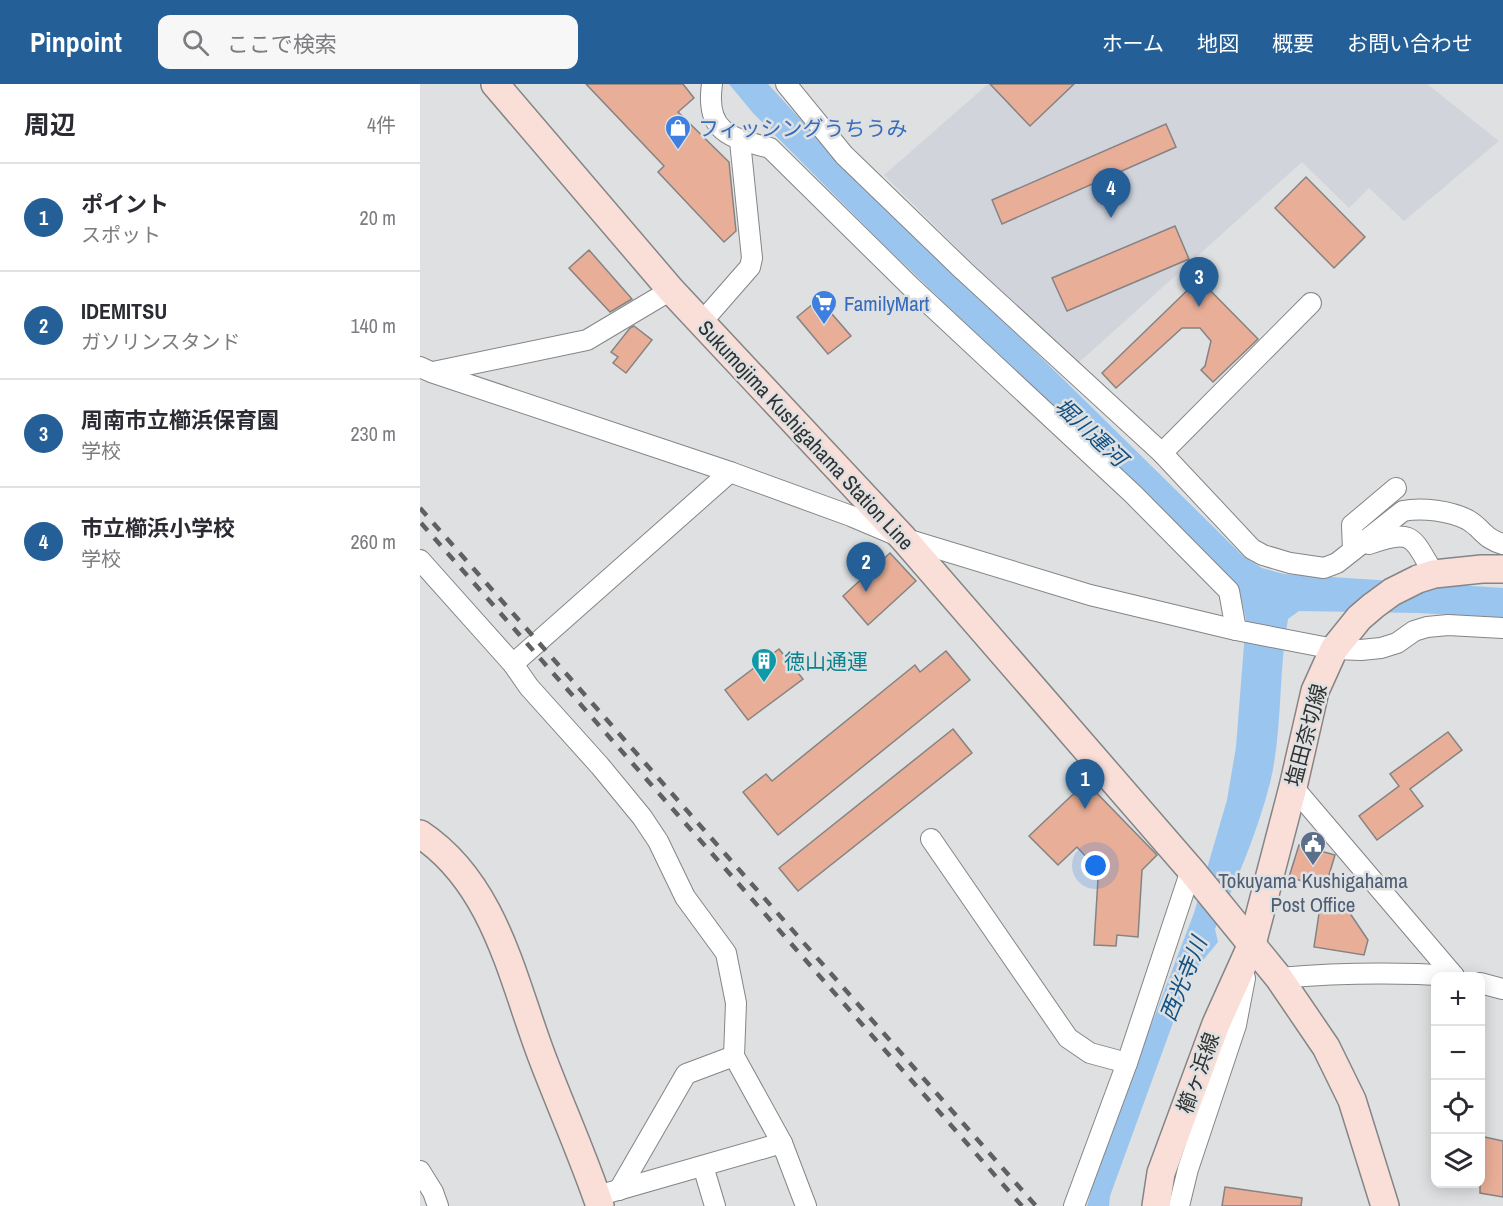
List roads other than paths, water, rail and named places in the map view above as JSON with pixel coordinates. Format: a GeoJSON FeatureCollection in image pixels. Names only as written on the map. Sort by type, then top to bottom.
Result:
{"type":"FeatureCollection","features":[{"type":"Feature","properties":{"kind":"main road","name":"Sukumojima Kushigahama Station Line"},"geometry":{"type":"LineString","coordinates":[[495,84],[671,290],[903,538],[1191,870],[1279,978],[1326,1047],[1352,1100],[1385,1206]]}},
{"type":"Feature","properties":{"kind":"main road","name":"塩田奈切線"},"geometry":{"type":"LineString","coordinates":[[1252,944],[1293,788],[1315,691],[1334,649],[1359,618],[1392,592],[1426,577],[1482,569],[1503,569]]}},
{"type":"Feature","properties":{"kind":"main road"},"geometry":{"type":"LineString","coordinates":[[420,834],[458,866],[479,894],[501,941],[542,1056],[606,1197]]}},
{"type":"Feature","properties":{"kind":"main road","name":"櫛ヶ浜線"},"geometry":{"type":"LineString","coordinates":[[1156,1206],[1161,1173],[1216,1024],[1252,944]]}},
{"type":"Feature","properties":{"kind":"street"},"geometry":{"type":"LineString","coordinates":[[712,84],[711,110],[717,125],[740,141],[770,148],[910,285],[1133,494],[1229,591],[1236,630]]}},
{"type":"Feature","properties":{"kind":"street"},"geometry":{"type":"LineString","coordinates":[[786,84],[844,155],[964,271],[1162,453],[1252,549],[1263,555],[1290,563],[1324,568],[1337,563],[1402,511],[1414,508],[1428,508],[1468,520],[1490,540],[1503,544]]}},
{"type":"Feature","properties":{"kind":"street"},"geometry":{"type":"LineString","coordinates":[[701,323],[750,267],[752,258],[740,141]]}},
{"type":"Feature","properties":{"kind":"street"},"geometry":{"type":"LineString","coordinates":[[426,369],[587,340],[671,290]]}},
{"type":"Feature","properties":{"kind":"street"},"geometry":{"type":"LineString","coordinates":[[1162,453],[1311,303]]}},
{"type":"Feature","properties":{"kind":"street"},"geometry":{"type":"LineString","coordinates":[[426,369],[730,472],[851,516],[903,538],[1090,595],[1290,642],[1334,649],[1382,648],[1397,643],[1414,631],[1427,627],[1448,625],[1503,628]]}},
{"type":"Feature","properties":{"kind":"street"},"geometry":{"type":"LineString","coordinates":[[513,664],[730,472]]}},
{"type":"Feature","properties":{"kind":"street"},"geometry":{"type":"LineString","coordinates":[[1353,550],[1352,525],[1396,488]]}},
{"type":"Feature","properties":{"kind":"street"},"geometry":{"type":"LineString","coordinates":[[1353,550],[1391,536],[1404,535],[1414,540],[1426,577]]}},
{"type":"Feature","properties":{"kind":"street"},"geometry":{"type":"LineString","coordinates":[[420,560],[513,664],[529,687],[600,765],[642,817],[657,841],[685,897],[726,953],[736,1003],[734,1056],[782,1143],[806,1206]]}},
{"type":"Feature","properties":{"kind":"street"},"geometry":{"type":"LineString","coordinates":[[1293,788],[1451,972]]}},
{"type":"Feature","properties":{"kind":"street"},"geometry":{"type":"LineString","coordinates":[[931,839],[1068,1038],[1090,1053],[1127,1063]]}},
{"type":"Feature","properties":{"kind":"street"},"geometry":{"type":"LineString","coordinates":[[1077,1205],[1191,870]]}},
{"type":"Feature","properties":{"kind":"street"},"geometry":{"type":"LineString","coordinates":[[1179,1206],[1188,1169],[1236,1024],[1252,944]]}},
{"type":"Feature","properties":{"kind":"street"},"geometry":{"type":"LineString","coordinates":[[1279,978],[1342,972],[1431,975]]}},
{"type":"Feature","properties":{"kind":"street"},"geometry":{"type":"LineString","coordinates":[[1485,984],[1503,989]]}},
{"type":"Feature","properties":{"kind":"street"},"geometry":{"type":"LineString","coordinates":[[606,1197],[686,1074],[734,1056]]}},
{"type":"Feature","properties":{"kind":"street"},"geometry":{"type":"LineString","coordinates":[[606,1197],[782,1143]]}},
{"type":"Feature","properties":{"kind":"street"},"geometry":{"type":"LineString","coordinates":[[703,1166],[715,1206]]}},
{"type":"Feature","properties":{"kind":"street"},"geometry":{"type":"LineString","coordinates":[[420,1171],[433,1192],[438,1206]]}},
{"type":"Feature","properties":{"kind":"water"},"geometry":{"type":"Polygon","coordinates":[[[729,84],[768,84],[815,135],[1244,557],[1262,568],[1284,574],[1503,588],[1503,618],[1418,613],[1299,611],[1288,619],[1277,743],[1265,802],[1215,929],[1218,942],[1190,976],[1110,1196],[1109,1206],[1087,1206],[1099,1161],[1194,913],[1227,800],[1236,747],[1246,619],[1239,591],[1174,524],[879,240],[753,113],[729,84]]]}},
{"type":"Feature","properties":{"kind":"railway"},"geometry":{"type":"LineString","coordinates":[[420,508],[1036,1206]]}},
{"type":"Feature","properties":{"kind":"railway"},"geometry":{"type":"LineString","coordinates":[[421,523],[1022,1206]]}},
{"type":"Feature","properties":{"kind":"place","name":"フィッシングうちうみ"},"geometry":{"type":"Point","coordinates":[678,151]}},
{"type":"Feature","properties":{"kind":"place","name":"市立櫛浜小学校"},"geometry":{"type":"Point","coordinates":[1111,218]}},
{"type":"Feature","properties":{"kind":"place","name":"周南市立櫛浜保育園"},"geometry":{"type":"Point","coordinates":[1199,307]}},
{"type":"Feature","properties":{"kind":"place","name":"FamilyMart"},"geometry":{"type":"Point","coordinates":[824,326]}},
{"type":"Feature","properties":{"kind":"place","name":"IDEMITSU"},"geometry":{"type":"Point","coordinates":[866,592]}},
{"type":"Feature","properties":{"kind":"place","name":"徳山通運"},"geometry":{"type":"Point","coordinates":[764,684]}},
{"type":"Feature","properties":{"kind":"place","name":"ポイント"},"geometry":{"type":"Point","coordinates":[1085,809]}},
{"type":"Feature","properties":{"kind":"place","name":"Tokuyama Kushigahama Post Office"},"geometry":{"type":"Point","coordinates":[1313,867]}},
{"type":"Feature","properties":{"kind":"water label","name":"堀川運河"},"geometry":{"type":"Point","coordinates":[1091,432]}},
{"type":"Feature","properties":{"kind":"water label","name":"西光寺川"},"geometry":{"type":"Point","coordinates":[1183,979]}}]}
